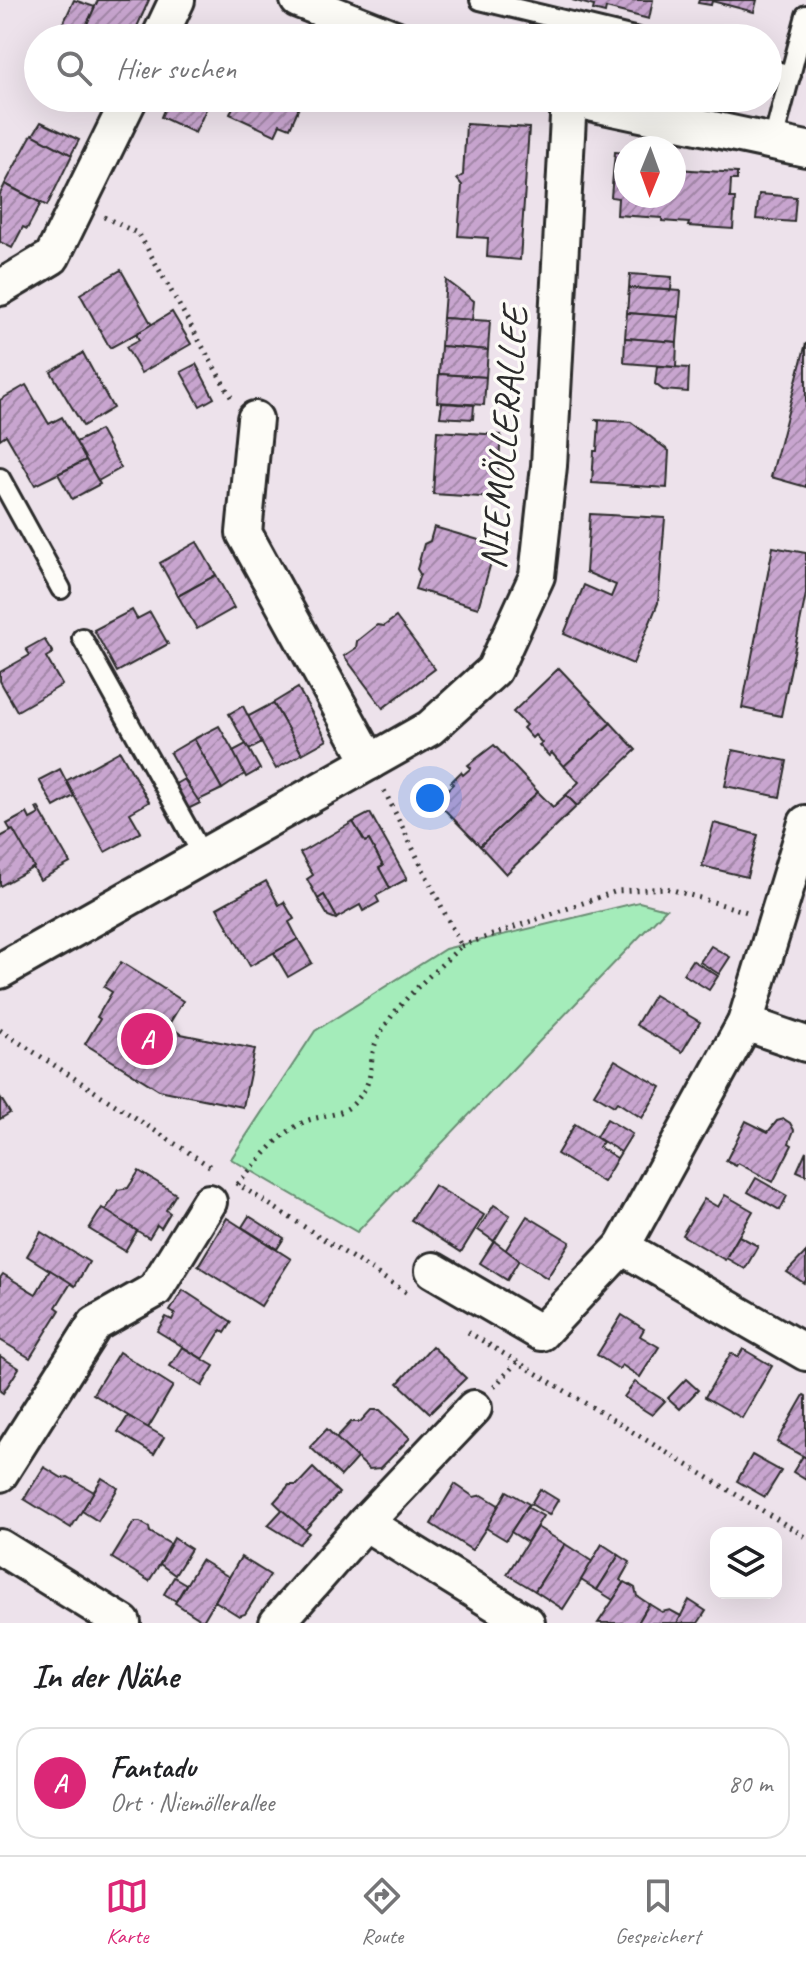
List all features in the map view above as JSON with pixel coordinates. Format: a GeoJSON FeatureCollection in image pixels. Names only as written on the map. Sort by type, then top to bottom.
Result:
{"type":"FeatureCollection","features":[{"type":"Feature","properties":{"kind":"street"},"geometry":{"type":"LineString","coordinates":[[166,24],[177,0]]}},
{"type":"Feature","properties":{"kind":"street"},"geometry":{"type":"LineString","coordinates":[[298,0],[359,24]]}},
{"type":"Feature","properties":{"kind":"street"},"geometry":{"type":"LineString","coordinates":[[0,288],[52,257],[123,112]]}},
{"type":"Feature","properties":{"kind":"street","name":"NIEMÖLLERALLEE"},"geometry":{"type":"LineString","coordinates":[[0,971],[430,728],[494,670],[537,576],[549,466],[567,112]]}},
{"type":"Feature","properties":{"kind":"street"},"geometry":{"type":"LineString","coordinates":[[635,112],[806,149]]}},
{"type":"Feature","properties":{"kind":"street"},"geometry":{"type":"LineString","coordinates":[[255,419],[244,533],[370,762]]}},
{"type":"Feature","properties":{"kind":"street"},"geometry":{"type":"LineString","coordinates":[[423,1283],[541,1333],[622,1247],[745,1023],[806,823]]}},
{"type":"Feature","properties":{"kind":"street"},"geometry":{"type":"LineString","coordinates":[[745,1023],[806,1044]]}},
{"type":"Feature","properties":{"kind":"street"},"geometry":{"type":"LineString","coordinates":[[0,1474],[95,1324],[155,1290],[209,1202]]}},
{"type":"Feature","properties":{"kind":"street"},"geometry":{"type":"LineString","coordinates":[[622,1247],[806,1353]]}},
{"type":"Feature","properties":{"kind":"street"},"geometry":{"type":"LineString","coordinates":[[277,1623],[365,1523],[474,1408]]}},
{"type":"Feature","properties":{"kind":"street"},"geometry":{"type":"LineString","coordinates":[[365,1523],[527,1623]]}},
{"type":"Feature","properties":{"kind":"street"},"geometry":{"type":"LineString","coordinates":[[0,1547],[123,1623]]}},
{"type":"Feature","properties":{"kind":"lane"},"geometry":{"type":"LineString","coordinates":[[480,0],[580,24]]}},
{"type":"Feature","properties":{"kind":"lane"},"geometry":{"type":"LineString","coordinates":[[782,108],[806,15]]}},
{"type":"Feature","properties":{"kind":"lane"},"geometry":{"type":"LineString","coordinates":[[782,73],[791,75]]}},
{"type":"Feature","properties":{"kind":"lane"},"geometry":{"type":"LineString","coordinates":[[773,141],[781,112]]}},
{"type":"Feature","properties":{"kind":"lane"},"geometry":{"type":"LineString","coordinates":[[0,478],[61,589]]}},
{"type":"Feature","properties":{"kind":"lane"},"geometry":{"type":"LineString","coordinates":[[82,638],[203,856]]}},
{"type":"Feature","properties":{"kind":"path"},"geometry":{"type":"LineString","coordinates":[[78,205],[139,234],[231,397],[255,419]]}},
{"type":"Feature","properties":{"kind":"path"},"geometry":{"type":"LineString","coordinates":[[370,762],[461,946]]}},
{"type":"Feature","properties":{"kind":"path"},"geometry":{"type":"LineString","coordinates":[[238,1184],[274,1145],[305,1122],[341,1113],[355,1103],[367,1088],[377,1040],[387,1024],[461,946],[617,891],[666,888],[778,922]]}},
{"type":"Feature","properties":{"kind":"path"},"geometry":{"type":"LineString","coordinates":[[0,1030],[238,1184],[423,1283]]}},
{"type":"Feature","properties":{"kind":"path"},"geometry":{"type":"LineString","coordinates":[[467,1331],[806,1537]]}},
{"type":"Feature","properties":{"kind":"path"},"geometry":{"type":"LineString","coordinates":[[474,1408],[541,1333]]}},
{"type":"Feature","properties":{"kind":"green space"},"geometry":{"type":"Polygon","coordinates":[[[639,902],[666,909],[357,1232],[231,1159],[315,1031],[445,949],[639,902]]]}},
{"type":"Feature","properties":{"kind":"building"},"geometry":{"type":"Polygon","coordinates":[[[74,0],[95,7],[87,24],[63,24],[74,0]]]}},
{"type":"Feature","properties":{"kind":"building"},"geometry":{"type":"Polygon","coordinates":[[[98,0],[149,0],[138,24],[87,24],[98,0]]]}},
{"type":"Feature","properties":{"kind":"building"},"geometry":{"type":"Polygon","coordinates":[[[572,0],[653,0],[649,19],[606,8],[605,13],[593,10],[594,6],[572,0]]]}},
{"type":"Feature","properties":{"kind":"building"},"geometry":{"type":"Polygon","coordinates":[[[699,0],[757,0],[754,12],[712,1],[711,5],[698,3],[699,0]]]}},
{"type":"Feature","properties":{"kind":"building"},"geometry":{"type":"Polygon","coordinates":[[[163,112],[205,112],[195,133],[161,117],[163,112]]]}},
{"type":"Feature","properties":{"kind":"building"},"geometry":{"type":"Polygon","coordinates":[[[297,112],[290,128],[280,124],[275,135],[230,114],[297,112]]]}},
{"type":"Feature","properties":{"kind":"building"},"geometry":{"type":"Polygon","coordinates":[[[41,122],[79,140],[71,155],[33,135],[41,122]]]}},
{"type":"Feature","properties":{"kind":"building"},"geometry":{"type":"Polygon","coordinates":[[[466,124],[529,128],[520,260],[487,257],[488,238],[458,236],[462,185],[457,179],[463,175],[466,124]]]}},
{"type":"Feature","properties":{"kind":"building"},"geometry":{"type":"Polygon","coordinates":[[[32,134],[72,155],[47,206],[5,184],[32,134]]]}},
{"type":"Feature","properties":{"kind":"building"},"geometry":{"type":"Polygon","coordinates":[[[614,163],[614,197],[611,197],[614,163]]]}},
{"type":"Feature","properties":{"kind":"building"},"geometry":{"type":"Polygon","coordinates":[[[686,170],[737,173],[737,180],[731,180],[730,198],[735,198],[733,229],[688,226],[689,223],[662,221],[662,218],[617,215],[617,208],[686,208],[686,170]]]}},
{"type":"Feature","properties":{"kind":"building"},"geometry":{"type":"Polygon","coordinates":[[[5,184],[41,203],[12,248],[0,242],[0,194],[5,184]]]}},
{"type":"Feature","properties":{"kind":"building"},"geometry":{"type":"Polygon","coordinates":[[[759,194],[796,197],[794,222],[756,219],[759,194]]]}},
{"type":"Feature","properties":{"kind":"building"},"geometry":{"type":"Polygon","coordinates":[[[121,270],[152,325],[110,348],[80,294],[121,270]]]}},
{"type":"Feature","properties":{"kind":"building"},"geometry":{"type":"Polygon","coordinates":[[[630,274],[672,277],[671,290],[629,288],[630,274]]]}},
{"type":"Feature","properties":{"kind":"building"},"geometry":{"type":"Polygon","coordinates":[[[446,280],[474,301],[472,320],[443,318],[446,280]]]}},
{"type":"Feature","properties":{"kind":"building"},"geometry":{"type":"Polygon","coordinates":[[[629,288],[681,291],[679,317],[627,313],[629,288]]]}},
{"type":"Feature","properties":{"kind":"building"},"geometry":{"type":"Polygon","coordinates":[[[172,312],[191,344],[141,373],[126,347],[139,340],[136,334],[172,312]]]}},
{"type":"Feature","properties":{"kind":"building"},"geometry":{"type":"Polygon","coordinates":[[[627,313],[679,317],[677,342],[625,338],[627,313]]]}},
{"type":"Feature","properties":{"kind":"building"},"geometry":{"type":"Polygon","coordinates":[[[443,318],[490,321],[488,350],[441,346],[443,318]]]}},
{"type":"Feature","properties":{"kind":"building"},"geometry":{"type":"Polygon","coordinates":[[[625,338],[677,342],[676,367],[626,363],[625,338]]]}},
{"type":"Feature","properties":{"kind":"building"},"geometry":{"type":"Polygon","coordinates":[[[806,343],[806,487],[771,477],[806,343]]]}},
{"type":"Feature","properties":{"kind":"building"},"geometry":{"type":"Polygon","coordinates":[[[441,346],[488,350],[486,377],[439,374],[441,346]]]}},
{"type":"Feature","properties":{"kind":"building"},"geometry":{"type":"Polygon","coordinates":[[[83,353],[113,408],[83,426],[51,372],[83,353]]]}},
{"type":"Feature","properties":{"kind":"building"},"geometry":{"type":"Polygon","coordinates":[[[196,364],[214,398],[200,406],[181,372],[196,364]]]}},
{"type":"Feature","properties":{"kind":"building"},"geometry":{"type":"Polygon","coordinates":[[[657,366],[689,368],[688,392],[663,390],[655,384],[657,366]]]}},
{"type":"Feature","properties":{"kind":"building"},"geometry":{"type":"Polygon","coordinates":[[[439,374],[486,377],[484,405],[437,402],[439,374]]]}},
{"type":"Feature","properties":{"kind":"building"},"geometry":{"type":"Polygon","coordinates":[[[26,385],[49,424],[62,417],[86,460],[35,485],[6,435],[0,439],[0,400],[26,385]]]}},
{"type":"Feature","properties":{"kind":"building"},"geometry":{"type":"Polygon","coordinates":[[[442,403],[474,405],[473,419],[440,417],[442,403]]]}},
{"type":"Feature","properties":{"kind":"building"},"geometry":{"type":"Polygon","coordinates":[[[596,420],[631,422],[669,451],[667,488],[592,483],[599,422],[596,420]]]}},
{"type":"Feature","properties":{"kind":"building"},"geometry":{"type":"Polygon","coordinates":[[[100,430],[121,468],[98,481],[76,442],[100,430]]]}},
{"type":"Feature","properties":{"kind":"building"},"geometry":{"type":"Polygon","coordinates":[[[437,431],[501,435],[496,498],[433,494],[437,431]]]}},
{"type":"Feature","properties":{"kind":"building"},"geometry":{"type":"Polygon","coordinates":[[[86,460],[100,484],[72,499],[58,474],[86,460]]]}},
{"type":"Feature","properties":{"kind":"building"},"geometry":{"type":"Polygon","coordinates":[[[590,514],[665,518],[658,603],[633,664],[564,634],[584,585],[611,597],[616,585],[586,572],[590,514]]]}},
{"type":"Feature","properties":{"kind":"building"},"geometry":{"type":"Polygon","coordinates":[[[434,527],[496,545],[478,608],[415,589],[424,544],[430,541],[434,527]]]}},
{"type":"Feature","properties":{"kind":"building"},"geometry":{"type":"Polygon","coordinates":[[[197,542],[216,575],[178,596],[160,563],[197,542]]]}},
{"type":"Feature","properties":{"kind":"building"},"geometry":{"type":"Polygon","coordinates":[[[773,547],[806,553],[806,594],[781,716],[742,708],[773,547]]]}},
{"type":"Feature","properties":{"kind":"building"},"geometry":{"type":"Polygon","coordinates":[[[216,575],[234,608],[197,629],[178,596],[216,575]]]}},
{"type":"Feature","properties":{"kind":"building"},"geometry":{"type":"Polygon","coordinates":[[[132,610],[137,619],[150,612],[168,644],[117,672],[94,630],[132,610]]]}},
{"type":"Feature","properties":{"kind":"building"},"geometry":{"type":"Polygon","coordinates":[[[396,617],[435,669],[383,708],[344,656],[377,625],[384,626],[396,617]]]}},
{"type":"Feature","properties":{"kind":"building"},"geometry":{"type":"Polygon","coordinates":[[[44,639],[53,653],[46,657],[62,685],[17,711],[0,681],[0,672],[30,655],[26,649],[44,639]]]}},
{"type":"Feature","properties":{"kind":"building"},"geometry":{"type":"Polygon","coordinates":[[[559,668],[611,723],[564,767],[552,753],[549,756],[539,745],[542,743],[535,735],[532,738],[523,728],[526,725],[513,712],[559,668]]]}},
{"type":"Feature","properties":{"kind":"building"},"geometry":{"type":"Polygon","coordinates":[[[298,688],[327,740],[302,754],[273,703],[298,688]]]}},
{"type":"Feature","properties":{"kind":"building"},"geometry":{"type":"Polygon","coordinates":[[[273,703],[302,754],[276,769],[247,717],[273,703]]]}},
{"type":"Feature","properties":{"kind":"building"},"geometry":{"type":"Polygon","coordinates":[[[243,706],[262,743],[249,750],[229,714],[243,706]]]}},
{"type":"Feature","properties":{"kind":"building"},"geometry":{"type":"Polygon","coordinates":[[[611,723],[636,750],[577,806],[566,795],[579,782],[564,766],[611,723]]]}},
{"type":"Feature","properties":{"kind":"building"},"geometry":{"type":"Polygon","coordinates":[[[219,726],[246,773],[222,789],[194,739],[219,726]]]}},
{"type":"Feature","properties":{"kind":"building"},"geometry":{"type":"Polygon","coordinates":[[[194,739],[222,789],[197,801],[170,753],[194,739]]]}},
{"type":"Feature","properties":{"kind":"building"},"geometry":{"type":"Polygon","coordinates":[[[246,744],[260,769],[246,777],[233,751],[246,744]]]}},
{"type":"Feature","properties":{"kind":"building"},"geometry":{"type":"Polygon","coordinates":[[[494,745],[538,792],[480,846],[436,801],[461,772],[463,775],[471,768],[468,765],[494,745]]]}},
{"type":"Feature","properties":{"kind":"building"},"geometry":{"type":"Polygon","coordinates":[[[733,750],[787,761],[780,797],[725,786],[733,750]]]}},
{"type":"Feature","properties":{"kind":"building"},"geometry":{"type":"Polygon","coordinates":[[[120,751],[149,802],[130,813],[141,832],[105,852],[66,781],[120,751]]]}},
{"type":"Feature","properties":{"kind":"building"},"geometry":{"type":"Polygon","coordinates":[[[60,769],[74,796],[54,807],[39,780],[60,769]]]}},
{"type":"Feature","properties":{"kind":"building"},"geometry":{"type":"Polygon","coordinates":[[[184,779],[200,803],[186,810],[172,786],[184,779]]]}},
{"type":"Feature","properties":{"kind":"building"},"geometry":{"type":"Polygon","coordinates":[[[538,792],[553,807],[566,795],[577,806],[506,874],[480,846],[538,792]]]}},
{"type":"Feature","properties":{"kind":"building"},"geometry":{"type":"Polygon","coordinates":[[[38,807],[70,863],[40,880],[7,824],[27,813],[30,819],[39,814],[38,807]]]}},
{"type":"Feature","properties":{"kind":"building"},"geometry":{"type":"Polygon","coordinates":[[[370,813],[407,879],[390,888],[379,868],[383,866],[369,840],[365,842],[353,822],[370,813]]]}},
{"type":"Feature","properties":{"kind":"building"},"geometry":{"type":"Polygon","coordinates":[[[353,822],[365,842],[369,840],[383,866],[379,868],[390,888],[376,896],[379,902],[363,911],[360,905],[337,918],[324,895],[318,899],[307,879],[313,875],[300,853],[353,822]]]}},
{"type":"Feature","properties":{"kind":"building"},"geometry":{"type":"Polygon","coordinates":[[[714,823],[758,835],[747,877],[702,866],[714,823]]]}},
{"type":"Feature","properties":{"kind":"building"},"geometry":{"type":"Polygon","coordinates":[[[13,830],[34,867],[0,886],[0,837],[13,830]]]}},
{"type":"Feature","properties":{"kind":"building"},"geometry":{"type":"Polygon","coordinates":[[[266,881],[279,905],[284,902],[294,919],[289,922],[298,939],[250,966],[217,908],[266,881]]]}},
{"type":"Feature","properties":{"kind":"building"},"geometry":{"type":"Polygon","coordinates":[[[324,895],[336,919],[328,916],[318,899],[324,895]]]}},
{"type":"Feature","properties":{"kind":"building"},"geometry":{"type":"Polygon","coordinates":[[[298,939],[312,963],[288,977],[274,953],[298,939]]]}},
{"type":"Feature","properties":{"kind":"building"},"geometry":{"type":"Polygon","coordinates":[[[711,946],[730,957],[719,974],[700,962],[711,946]]]}},
{"type":"Feature","properties":{"kind":"building"},"geometry":{"type":"Polygon","coordinates":[[[692,960],[718,976],[709,990],[683,974],[692,960]]]}},
{"type":"Feature","properties":{"kind":"building"},"geometry":{"type":"Polygon","coordinates":[[[121,962],[183,1001],[168,1026],[181,1034],[255,1049],[243,1107],[159,1090],[85,1044],[112,992],[104,987],[121,962]]]}},
{"type":"Feature","properties":{"kind":"building"},"geometry":{"type":"Polygon","coordinates":[[[654,995],[700,1022],[682,1052],[636,1025],[654,995]]]}},
{"type":"Feature","properties":{"kind":"building"},"geometry":{"type":"Polygon","coordinates":[[[615,1060],[661,1087],[642,1118],[617,1102],[614,1106],[594,1094],[615,1060]]]}},
{"type":"Feature","properties":{"kind":"building"},"geometry":{"type":"Polygon","coordinates":[[[0,1097],[10,1113],[0,1119],[0,1097]]]}},
{"type":"Feature","properties":{"kind":"building"},"geometry":{"type":"Polygon","coordinates":[[[607,1119],[632,1134],[621,1152],[596,1137],[607,1119]]]}},
{"type":"Feature","properties":{"kind":"building"},"geometry":{"type":"Polygon","coordinates":[[[784,1119],[794,1130],[789,1143],[792,1145],[773,1182],[738,1163],[736,1166],[726,1161],[746,1121],[768,1132],[777,1121],[784,1119]]]}},
{"type":"Feature","properties":{"kind":"building"},"geometry":{"type":"Polygon","coordinates":[[[575,1124],[603,1142],[599,1147],[617,1158],[621,1152],[603,1182],[557,1154],[575,1124]]]}},
{"type":"Feature","properties":{"kind":"building"},"geometry":{"type":"Polygon","coordinates":[[[806,1151],[806,1175],[797,1171],[806,1151]]]}},
{"type":"Feature","properties":{"kind":"building"},"geometry":{"type":"Polygon","coordinates":[[[139,1171],[176,1194],[166,1210],[170,1213],[161,1228],[157,1225],[149,1238],[105,1211],[118,1190],[128,1188],[139,1171]]]}},
{"type":"Feature","properties":{"kind":"building"},"geometry":{"type":"Polygon","coordinates":[[[756,1178],[787,1196],[780,1210],[748,1192],[756,1178]]]}},
{"type":"Feature","properties":{"kind":"building"},"geometry":{"type":"Polygon","coordinates":[[[434,1185],[484,1215],[461,1252],[411,1220],[434,1185]]]}},
{"type":"Feature","properties":{"kind":"building"},"geometry":{"type":"Polygon","coordinates":[[[725,1195],[753,1211],[725,1260],[682,1235],[704,1199],[718,1207],[725,1195]]]}},
{"type":"Feature","properties":{"kind":"building"},"geometry":{"type":"Polygon","coordinates":[[[494,1205],[510,1215],[494,1241],[478,1230],[494,1205]]]}},
{"type":"Feature","properties":{"kind":"building"},"geometry":{"type":"Polygon","coordinates":[[[102,1208],[137,1231],[125,1251],[89,1229],[102,1208]]]}},
{"type":"Feature","properties":{"kind":"building"},"geometry":{"type":"Polygon","coordinates":[[[249,1216],[284,1238],[277,1249],[242,1227],[249,1216]]]}},
{"type":"Feature","properties":{"kind":"building"},"geometry":{"type":"Polygon","coordinates":[[[527,1216],[570,1242],[547,1278],[505,1251],[527,1216]]]}},
{"type":"Feature","properties":{"kind":"building"},"geometry":{"type":"Polygon","coordinates":[[[227,1218],[291,1259],[261,1306],[198,1266],[227,1218]]]}},
{"type":"Feature","properties":{"kind":"building"},"geometry":{"type":"Polygon","coordinates":[[[41,1232],[89,1262],[75,1286],[27,1256],[41,1232]]]}},
{"type":"Feature","properties":{"kind":"building"},"geometry":{"type":"Polygon","coordinates":[[[739,1236],[758,1246],[745,1269],[726,1258],[739,1236]]]}},
{"type":"Feature","properties":{"kind":"building"},"geometry":{"type":"Polygon","coordinates":[[[494,1241],[519,1260],[507,1280],[480,1263],[494,1241]]]}},
{"type":"Feature","properties":{"kind":"building"},"geometry":{"type":"Polygon","coordinates":[[[806,1252],[806,1280],[804,1283],[787,1272],[806,1252]]]}},
{"type":"Feature","properties":{"kind":"building"},"geometry":{"type":"Polygon","coordinates":[[[50,1270],[71,1283],[56,1307],[60,1310],[30,1358],[0,1340],[0,1278],[3,1274],[36,1294],[50,1270]]]}},
{"type":"Feature","properties":{"kind":"building"},"geometry":{"type":"Polygon","coordinates":[[[183,1290],[232,1322],[225,1333],[221,1330],[203,1359],[157,1331],[166,1317],[172,1320],[175,1314],[170,1311],[183,1290]]]}},
{"type":"Feature","properties":{"kind":"building"},"geometry":{"type":"Polygon","coordinates":[[[622,1315],[644,1329],[640,1336],[659,1347],[640,1377],[622,1365],[619,1369],[597,1355],[622,1315]]]}},
{"type":"Feature","properties":{"kind":"building"},"geometry":{"type":"Polygon","coordinates":[[[432,1346],[466,1378],[430,1413],[398,1383],[432,1346]]]}},
{"type":"Feature","properties":{"kind":"building"},"geometry":{"type":"Polygon","coordinates":[[[182,1347],[214,1366],[202,1386],[170,1366],[182,1347]]]}},
{"type":"Feature","properties":{"kind":"building"},"geometry":{"type":"Polygon","coordinates":[[[743,1349],[772,1366],[742,1418],[705,1397],[731,1353],[738,1357],[743,1349]]]}},
{"type":"Feature","properties":{"kind":"building"},"geometry":{"type":"Polygon","coordinates":[[[119,1352],[173,1386],[148,1428],[93,1394],[119,1352]]]}},
{"type":"Feature","properties":{"kind":"building"},"geometry":{"type":"Polygon","coordinates":[[[0,1356],[19,1368],[3,1393],[0,1391],[0,1356]]]}},
{"type":"Feature","properties":{"kind":"building"},"geometry":{"type":"Polygon","coordinates":[[[686,1379],[698,1390],[680,1409],[668,1398],[686,1379]]]}},
{"type":"Feature","properties":{"kind":"building"},"geometry":{"type":"Polygon","coordinates":[[[635,1382],[665,1401],[652,1415],[624,1397],[635,1382]]]}},
{"type":"Feature","properties":{"kind":"building"},"geometry":{"type":"Polygon","coordinates":[[[806,1396],[806,1458],[777,1442],[806,1396]]]}},
{"type":"Feature","properties":{"kind":"building"},"geometry":{"type":"Polygon","coordinates":[[[371,1410],[380,1410],[410,1438],[381,1468],[369,1469],[336,1438],[351,1422],[360,1422],[371,1410]]]}},
{"type":"Feature","properties":{"kind":"building"},"geometry":{"type":"Polygon","coordinates":[[[128,1416],[164,1437],[154,1454],[118,1432],[128,1416]]]}},
{"type":"Feature","properties":{"kind":"building"},"geometry":{"type":"Polygon","coordinates":[[[327,1429],[357,1458],[341,1476],[310,1447],[327,1429]]]}},
{"type":"Feature","properties":{"kind":"building"},"geometry":{"type":"Polygon","coordinates":[[[752,1455],[781,1471],[765,1497],[737,1481],[752,1455]]]}},
{"type":"Feature","properties":{"kind":"building"},"geometry":{"type":"Polygon","coordinates":[[[803,1456],[806,1458],[806,1480],[793,1472],[803,1456]]]}},
{"type":"Feature","properties":{"kind":"building"},"geometry":{"type":"Polygon","coordinates":[[[44,1467],[94,1492],[71,1528],[24,1499],[44,1467]]]}},
{"type":"Feature","properties":{"kind":"building"},"geometry":{"type":"Polygon","coordinates":[[[313,1468],[339,1493],[304,1531],[274,1502],[289,1485],[297,1485],[313,1468]]]}},
{"type":"Feature","properties":{"kind":"building"},"geometry":{"type":"Polygon","coordinates":[[[102,1478],[118,1488],[98,1521],[82,1511],[102,1478]]]}},
{"type":"Feature","properties":{"kind":"building"},"geometry":{"type":"Polygon","coordinates":[[[455,1484],[474,1497],[482,1495],[500,1506],[472,1550],[431,1524],[455,1484]]]}},
{"type":"Feature","properties":{"kind":"building"},"geometry":{"type":"Polygon","coordinates":[[[540,1489],[558,1500],[549,1515],[531,1504],[540,1489]]]}},
{"type":"Feature","properties":{"kind":"building"},"geometry":{"type":"Polygon","coordinates":[[[507,1491],[529,1504],[506,1540],[486,1528],[507,1491]]]}},
{"type":"Feature","properties":{"kind":"building"},"geometry":{"type":"Polygon","coordinates":[[[527,1507],[543,1516],[527,1542],[511,1532],[527,1507]]]}},
{"type":"Feature","properties":{"kind":"building"},"geometry":{"type":"Polygon","coordinates":[[[282,1510],[309,1533],[299,1544],[268,1525],[282,1510]]]}},
{"type":"Feature","properties":{"kind":"building"},"geometry":{"type":"Polygon","coordinates":[[[134,1522],[149,1527],[150,1532],[172,1545],[149,1581],[112,1558],[134,1522]]]}},
{"type":"Feature","properties":{"kind":"building"},"geometry":{"type":"Polygon","coordinates":[[[537,1527],[565,1544],[535,1591],[507,1574],[537,1527]]]}},
{"type":"Feature","properties":{"kind":"building"},"geometry":{"type":"Polygon","coordinates":[[[174,1538],[191,1549],[175,1575],[160,1564],[174,1538]]]}},
{"type":"Feature","properties":{"kind":"building"},"geometry":{"type":"Polygon","coordinates":[[[565,1544],[593,1562],[563,1609],[535,1591],[565,1544]]]}},
{"type":"Feature","properties":{"kind":"building"},"geometry":{"type":"Polygon","coordinates":[[[602,1544],[619,1555],[597,1590],[581,1580],[602,1544]]]}},
{"type":"Feature","properties":{"kind":"building"},"geometry":{"type":"Polygon","coordinates":[[[619,1555],[630,1562],[620,1580],[624,1583],[613,1600],[597,1590],[619,1555]]]}},
{"type":"Feature","properties":{"kind":"building"},"geometry":{"type":"Polygon","coordinates":[[[241,1557],[270,1575],[245,1614],[239,1616],[215,1601],[241,1557]]]}},
{"type":"Feature","properties":{"kind":"building"},"geometry":{"type":"Polygon","coordinates":[[[201,1560],[229,1577],[203,1621],[175,1603],[201,1560]]]}},
{"type":"Feature","properties":{"kind":"building"},"geometry":{"type":"Polygon","coordinates":[[[174,1577],[186,1584],[176,1601],[164,1594],[174,1577]]]}},
{"type":"Feature","properties":{"kind":"building"},"geometry":{"type":"Polygon","coordinates":[[[625,1582],[649,1604],[638,1623],[598,1623],[625,1582]]]}},
{"type":"Feature","properties":{"kind":"building"},"geometry":{"type":"Polygon","coordinates":[[[689,1600],[706,1611],[698,1623],[677,1623],[689,1600]]]}},
{"type":"Feature","properties":{"kind":"building"},"geometry":{"type":"Polygon","coordinates":[[[649,1604],[662,1612],[670,1610],[681,1616],[677,1623],[638,1623],[649,1604]]]}},
{"type":"Feature","properties":{"kind":"place","name":"Fantadu"},"geometry":{"type":"Point","coordinates":[147,1039]}}]}
